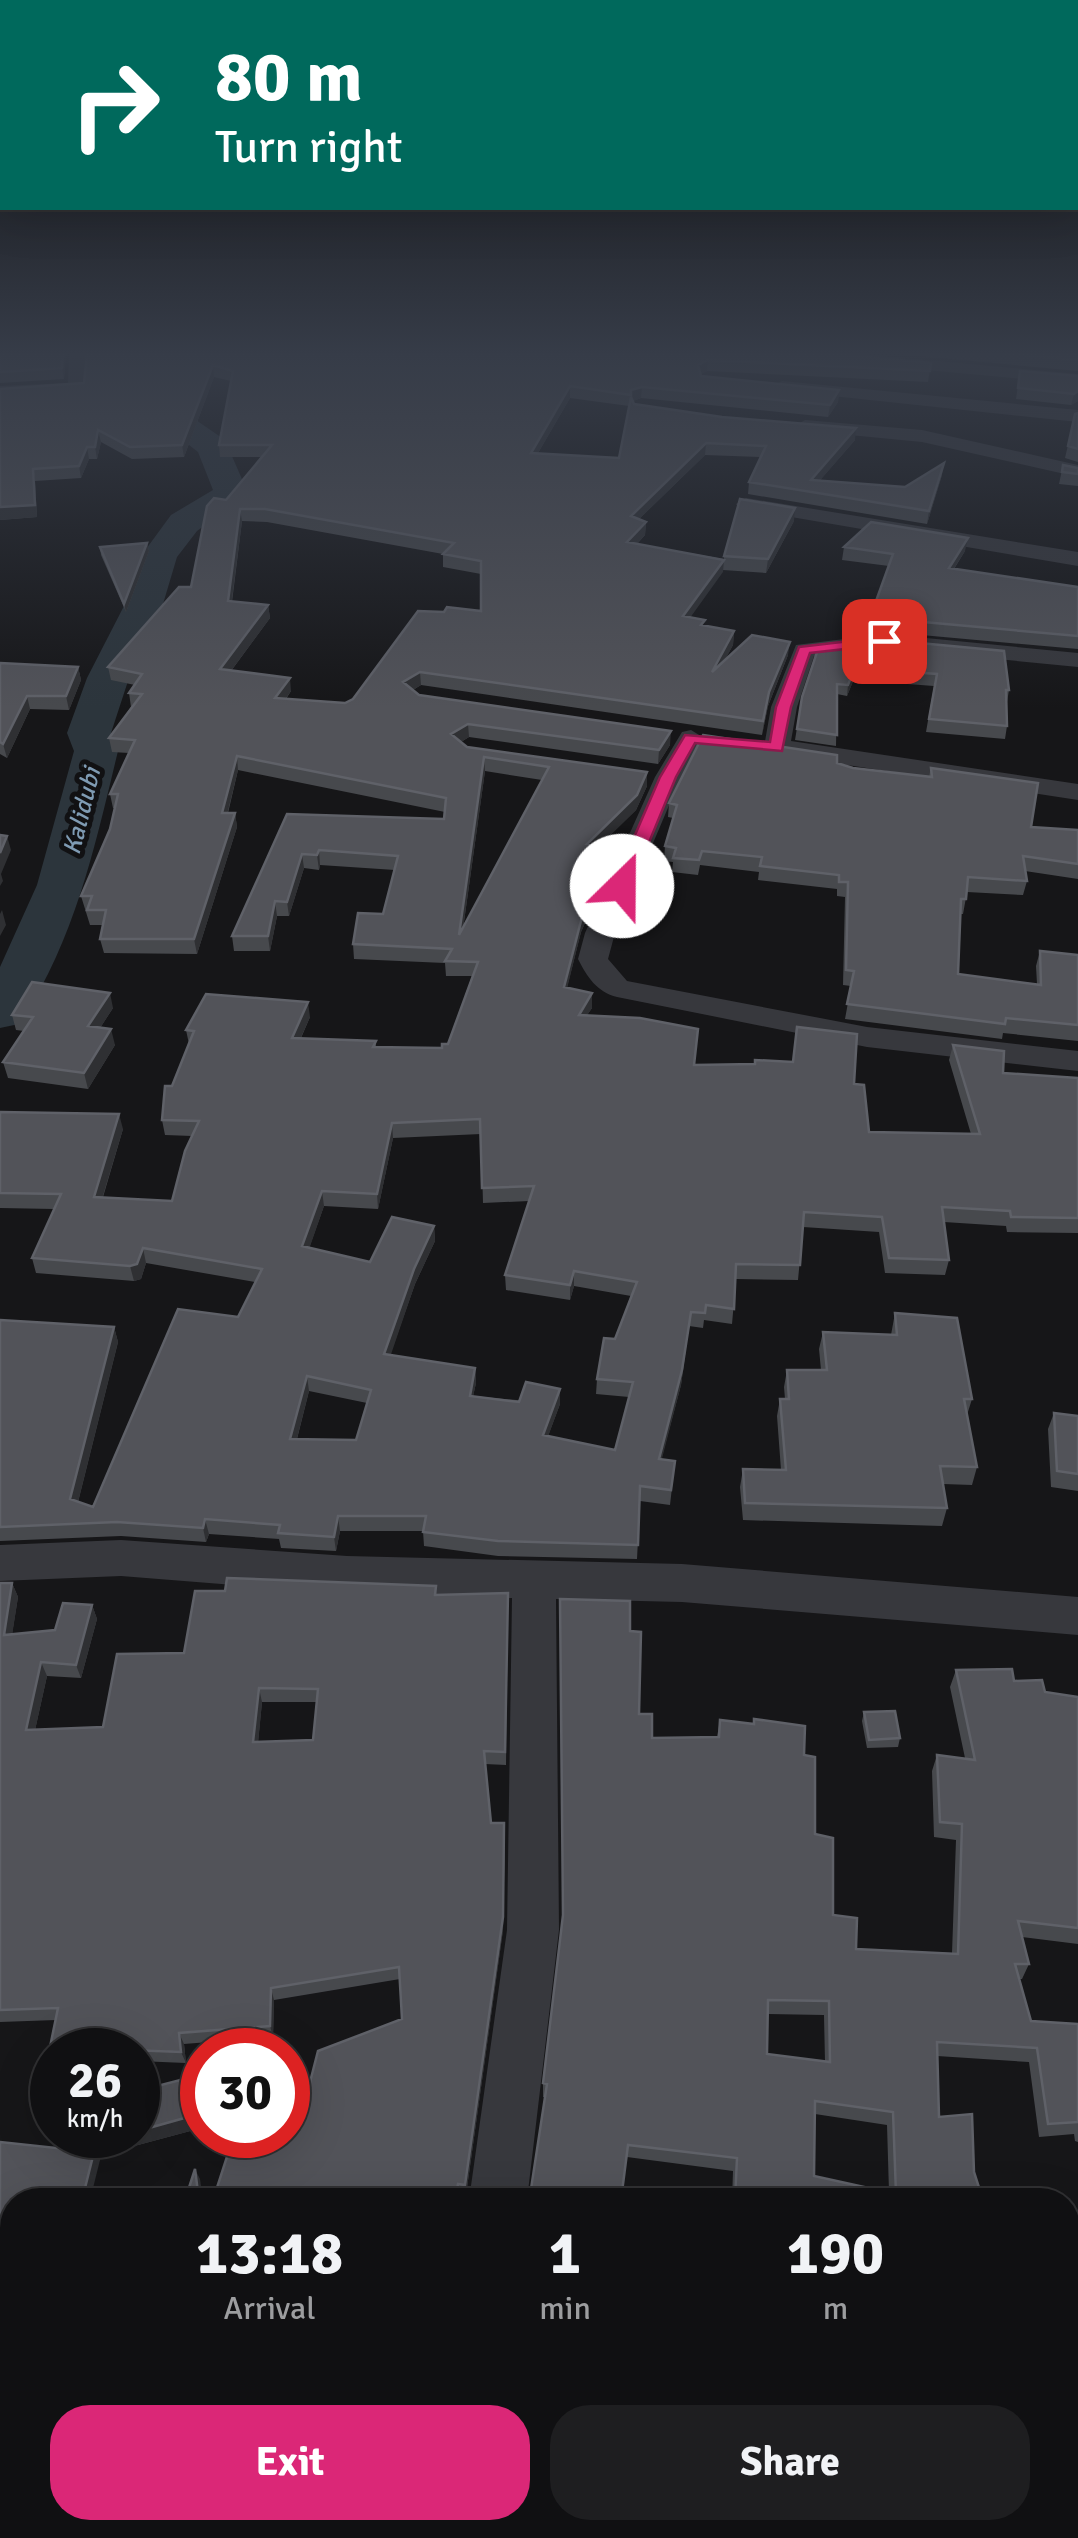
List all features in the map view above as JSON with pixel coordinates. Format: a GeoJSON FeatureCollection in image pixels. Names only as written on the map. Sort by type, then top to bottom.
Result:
{"type":"FeatureCollection","features":[{"type":"Feature","properties":{"kind":"street"},"geometry":{"type":"LineString","coordinates":[[746,504],[1078,559]]}},
{"type":"Feature","properties":{"kind":"street"},"geometry":{"type":"LineString","coordinates":[[777,748],[784,707],[804,650],[884,641],[1042,653],[1078,660]]}},
{"type":"Feature","properties":{"kind":"street"},"geometry":{"type":"LineString","coordinates":[[1078,792],[681,736],[668,777],[593,958],[602,975],[616,988],[867,1037],[1078,1061]]}},
{"type":"Feature","properties":{"kind":"street"},"geometry":{"type":"LineString","coordinates":[[632,772],[668,777]]}},
{"type":"Feature","properties":{"kind":"street"},"geometry":{"type":"LineString","coordinates":[[0,1563],[120,1558],[347,1575],[682,1583],[1078,1616]]}},
{"type":"Feature","properties":{"kind":"street"},"geometry":{"type":"LineString","coordinates":[[500,2188],[533,1930],[534,1580]]}},
{"type":"Feature","properties":{"kind":"building"},"geometry":{"type":"Polygon","coordinates":[[[0,471],[33,471],[35,505],[0,507],[0,471]]]}},
{"type":"Feature","properties":{"kind":"building"},"geometry":{"type":"Polygon","coordinates":[[[250,471],[677,471],[631,516],[646,522],[627,542],[724,560],[683,616],[705,620],[701,625],[734,631],[712,672],[752,635],[790,642],[769,692],[763,721],[420,672],[403,682],[419,695],[671,731],[659,750],[468,724],[451,734],[467,747],[647,772],[637,795],[587,844],[613,847],[582,917],[564,987],[592,993],[579,1015],[640,1018],[698,1029],[694,1065],[755,1064],[755,1060],[793,1062],[797,1027],[857,1034],[854,1084],[864,1085],[869,1132],[980,1134],[953,1045],[1004,1051],[1003,1073],[1078,1078],[1078,1218],[1011,1217],[1010,1211],[942,1207],[949,1260],[889,1258],[882,1217],[804,1212],[800,1265],[736,1264],[734,1309],[706,1305],[705,1313],[691,1312],[682,1370],[659,1459],[675,1461],[671,1490],[640,1486],[638,1545],[498,1541],[423,1532],[426,1516],[338,1516],[334,1537],[278,1533],[280,1525],[205,1519],[203,1528],[117,1522],[0,1527],[0,1320],[114,1327],[70,1499],[93,1507],[178,1309],[238,1317],[262,1269],[143,1248],[137,1264],[130,1266],[32,1258],[61,1194],[0,1193],[0,1112],[119,1114],[94,1197],[172,1201],[185,1151],[199,1121],[162,1120],[165,1086],[172,1086],[194,1031],[186,1030],[206,994],[308,1002],[292,1038],[376,1041],[373,1047],[442,1048],[442,1044],[448,1044],[478,962],[445,961],[452,949],[353,944],[358,913],[383,914],[398,856],[319,850],[317,855],[302,854],[287,902],[275,901],[268,936],[232,936],[287,814],[444,819],[446,798],[237,756],[222,813],[235,813],[194,939],[100,939],[106,910],[87,910],[92,896],[81,896],[110,829],[118,794],[110,794],[135,740],[109,738],[142,694],[129,693],[142,674],[108,667],[179,587],[191,587],[207,506],[214,498],[226,500],[250,471]],[[240,509],[228,601],[268,605],[220,669],[290,678],[275,698],[345,703],[353,699],[418,611],[444,612],[447,607],[481,611],[481,561],[443,554],[454,543],[265,509],[240,509]],[[484,757],[459,935],[549,767],[484,757]],[[480,1119],[392,1123],[377,1194],[322,1191],[302,1246],[370,1262],[392,1217],[434,1226],[384,1354],[475,1368],[470,1396],[519,1402],[526,1382],[560,1389],[543,1435],[615,1450],[633,1382],[597,1379],[604,1338],[615,1339],[637,1282],[574,1271],[570,1285],[505,1275],[534,1186],[482,1188],[480,1119]],[[307,1376],[290,1439],[356,1440],[371,1390],[307,1376]]]}},
{"type":"Feature","properties":{"kind":"building"},"geometry":{"type":"Polygon","coordinates":[[[754,471],[818,471],[811,480],[905,487],[930,471],[941,471],[929,511],[749,482],[754,471]]]}},
{"type":"Feature","properties":{"kind":"building"},"geometry":{"type":"Polygon","coordinates":[[[740,499],[795,508],[768,559],[724,556],[740,499]]]}},
{"type":"Feature","properties":{"kind":"building"},"geometry":{"type":"Polygon","coordinates":[[[871,522],[968,538],[949,568],[1078,587],[1078,636],[879,618],[876,601],[893,554],[844,547],[871,522]]]}},
{"type":"Feature","properties":{"kind":"building"},"geometry":{"type":"Polygon","coordinates":[[[147,543],[124,604],[100,547],[147,543]]]}},
{"type":"Feature","properties":{"kind":"building"},"geometry":{"type":"Polygon","coordinates":[[[887,640],[1004,651],[1009,690],[1007,726],[929,719],[937,674],[869,669],[866,642],[887,640]]]}},
{"type":"Feature","properties":{"kind":"building"},"geometry":{"type":"Polygon","coordinates":[[[864,646],[848,685],[837,684],[837,735],[797,729],[802,697],[818,649],[864,646]]]}},
{"type":"Feature","properties":{"kind":"building"},"geometry":{"type":"Polygon","coordinates":[[[0,663],[78,667],[66,696],[27,696],[3,744],[0,742],[0,663]]]}},
{"type":"Feature","properties":{"kind":"building"},"geometry":{"type":"Polygon","coordinates":[[[703,735],[837,755],[837,763],[853,768],[932,777],[931,768],[1038,783],[1031,827],[1078,830],[1078,864],[1023,856],[1027,881],[968,877],[966,899],[961,899],[958,974],[1041,985],[1040,951],[1078,955],[1078,1025],[1006,1018],[1005,1024],[847,1004],[854,971],[846,970],[848,882],[839,882],[839,875],[760,866],[762,857],[702,851],[699,860],[673,858],[676,848],[665,846],[677,805],[669,803],[703,735]]]}},
{"type":"Feature","properties":{"kind":"building"},"geometry":{"type":"Polygon","coordinates":[[[0,835],[7,836],[0,853],[0,835]]]}},
{"type":"Feature","properties":{"kind":"building"},"geometry":{"type":"Polygon","coordinates":[[[32,982],[110,993],[88,1026],[111,1029],[84,1073],[3,1062],[33,1017],[12,1015],[32,982]]]}},
{"type":"Feature","properties":{"kind":"building"},"geometry":{"type":"Polygon","coordinates":[[[895,1313],[957,1318],[972,1399],[964,1399],[977,1467],[940,1466],[947,1508],[745,1503],[743,1469],[786,1470],[780,1399],[789,1399],[787,1370],[827,1370],[823,1332],[897,1335],[895,1313]]]}},
{"type":"Feature","properties":{"kind":"building"},"geometry":{"type":"Polygon","coordinates":[[[1054,1413],[1078,1416],[1078,1474],[1057,1471],[1054,1413]]]}},
{"type":"Feature","properties":{"kind":"building"},"geometry":{"type":"Polygon","coordinates":[[[227,1578],[436,1586],[435,1595],[508,1593],[505,1752],[484,1751],[491,1823],[504,1823],[503,1917],[465,2185],[217,2188],[227,2158],[310,2158],[310,2082],[318,2051],[402,2019],[399,1967],[271,1988],[270,2026],[180,2028],[180,2052],[160,2051],[160,2028],[54,2028],[58,2008],[0,2010],[0,1583],[12,1583],[4,1635],[55,1630],[63,1603],[92,1605],[76,1665],[41,1662],[26,1730],[103,1727],[117,1654],[184,1653],[195,1591],[225,1591],[227,1578]],[[259,1688],[253,1742],[313,1740],[318,1689],[259,1688]]]}},
{"type":"Feature","properties":{"kind":"building"},"geometry":{"type":"Polygon","coordinates":[[[560,1599],[630,1601],[630,1631],[641,1632],[639,1714],[652,1714],[652,1738],[719,1737],[720,1720],[754,1724],[754,1719],[805,1726],[804,1755],[815,1757],[815,1834],[833,1838],[833,1915],[857,1918],[856,1949],[958,1954],[962,1824],[940,1822],[937,1755],[975,1760],[956,1670],[1012,1669],[1014,1681],[1042,1680],[1045,1692],[1078,1697],[1078,1928],[1018,1921],[1029,1964],[1015,1964],[1031,2021],[1078,2024],[1078,2122],[1048,2124],[1037,2048],[937,2042],[939,2117],[972,2114],[974,2172],[979,2188],[896,2188],[893,2112],[815,2101],[814,2176],[869,2188],[736,2188],[737,2158],[628,2145],[623,2188],[531,2188],[547,2084],[543,2083],[563,1915],[560,1599]],[[768,2000],[767,2054],[830,2062],[829,2001],[768,2000]]]}},
{"type":"Feature","properties":{"kind":"building"},"geometry":{"type":"Polygon","coordinates":[[[895,1711],[900,1738],[869,1740],[864,1712],[895,1711]]]}},
{"type":"Feature","properties":{"kind":"building"},"geometry":{"type":"Polygon","coordinates":[[[180,2080],[180,2119],[160,2125],[160,2085],[180,2080]]]}},
{"type":"Feature","properties":{"kind":"building"},"geometry":{"type":"Polygon","coordinates":[[[0,2142],[30,2145],[30,2158],[92,2158],[85,2188],[0,2188],[0,2142]]]}},
{"type":"Feature","properties":{"kind":"building"},"geometry":{"type":"Polygon","coordinates":[[[195,2169],[197,2188],[189,2188],[195,2169]]]}},
{"type":"Feature","properties":{"kind":"waterway","name":"Kalidubi"},"geometry":{"type":"LineString","coordinates":[[0,1012],[29,961],[61,885],[96,751],[89,733],[108,678],[144,604],[159,556],[184,523],[231,493],[223,471]]}},
{"type":"Feature","properties":{"kind":"route"},"geometry":{"type":"LineString","coordinates":[[622,886],[668,777],[690,738],[777,748],[784,707],[804,650],[884,641]]}}]}
